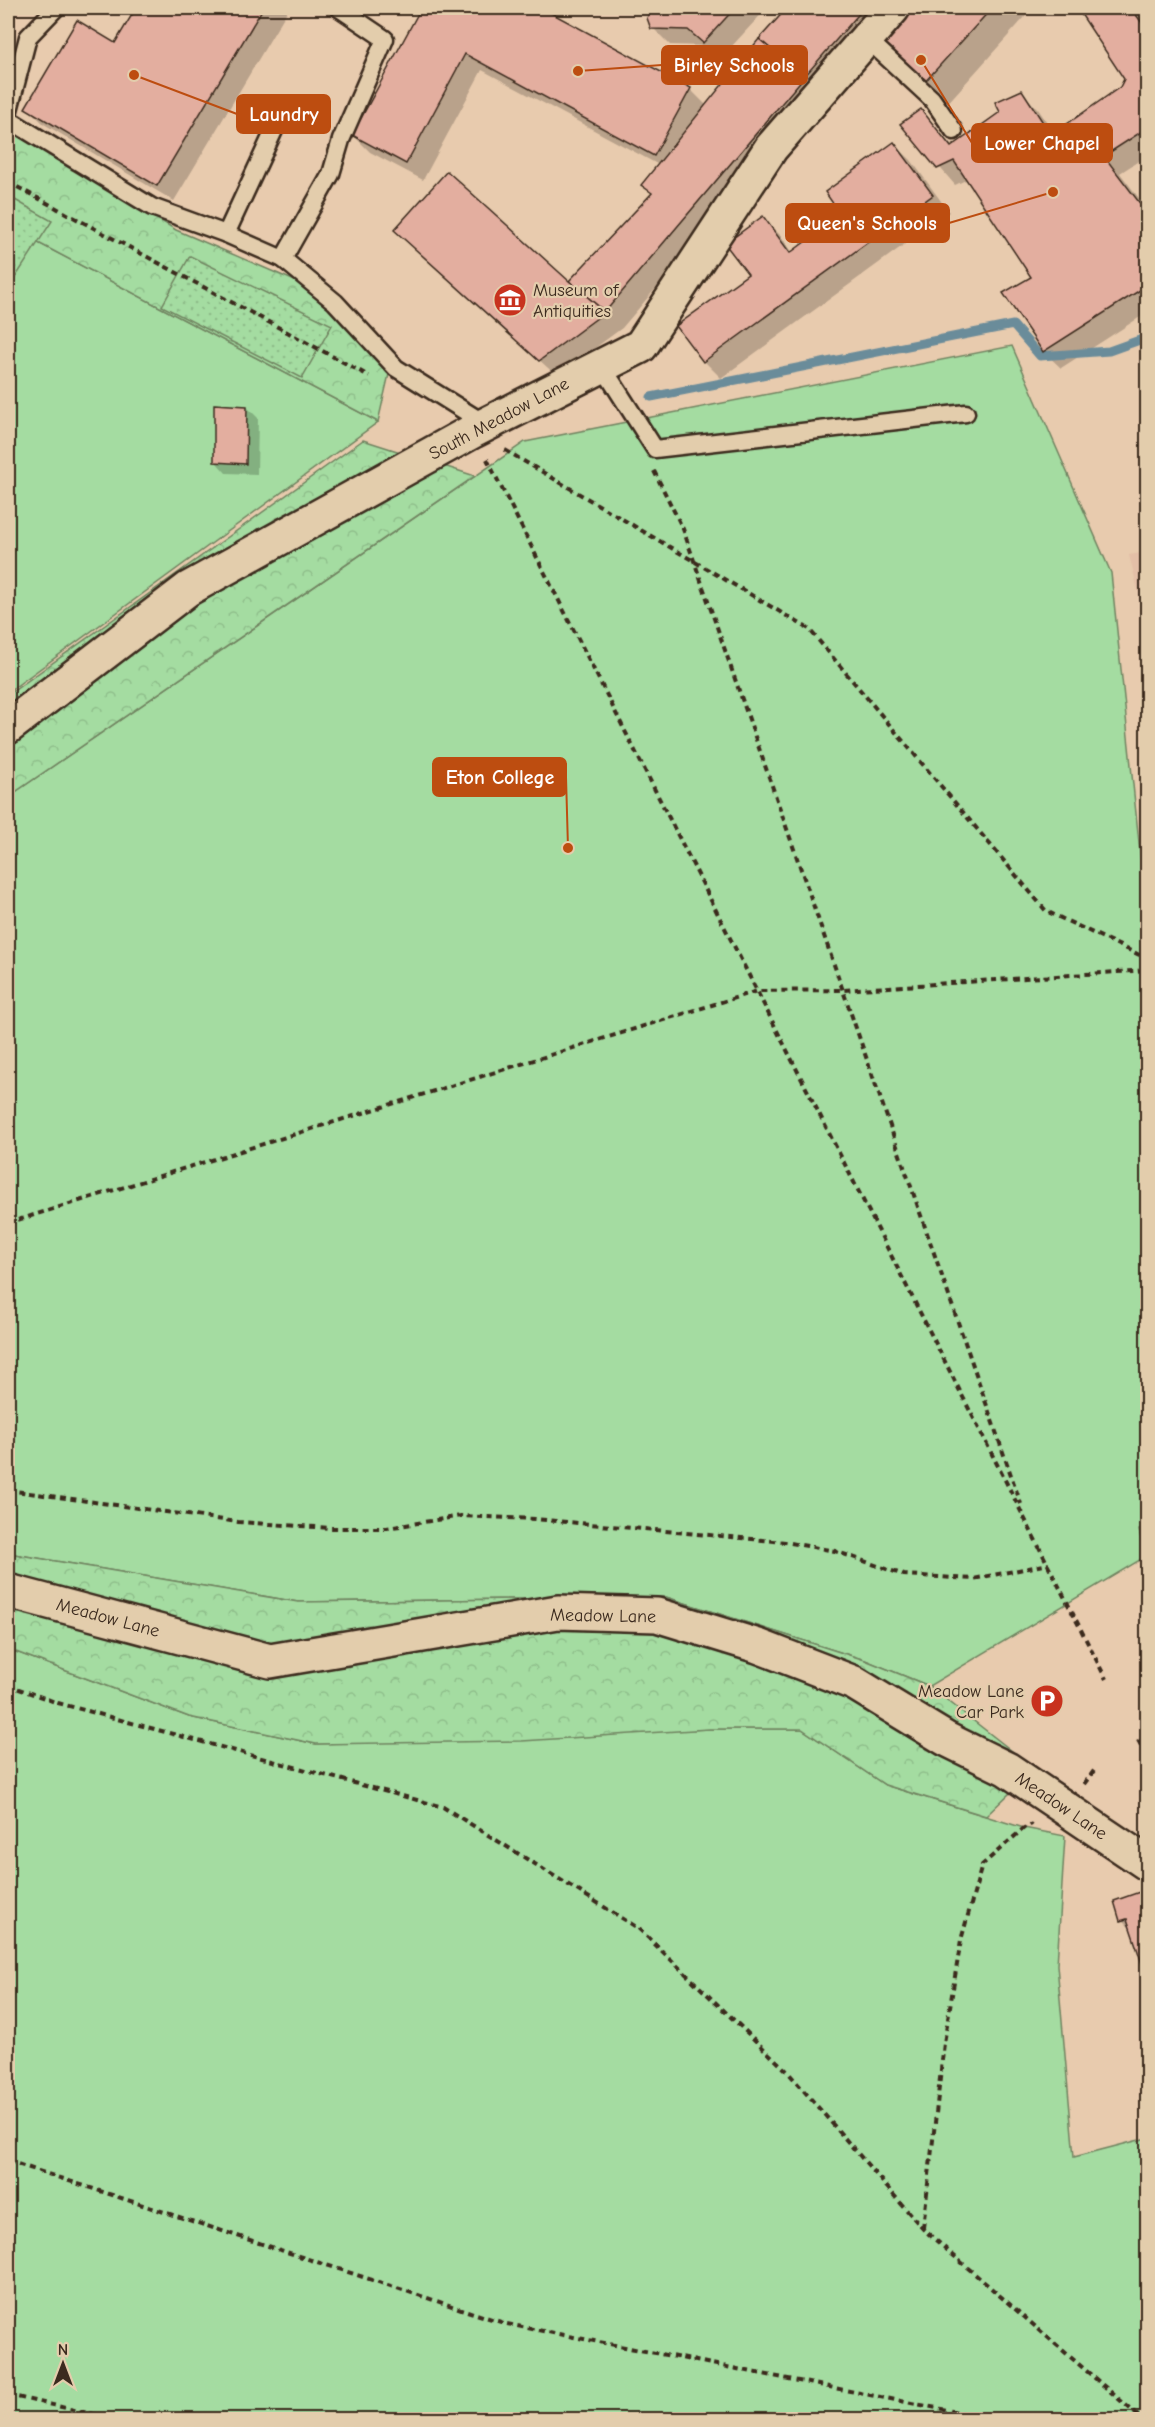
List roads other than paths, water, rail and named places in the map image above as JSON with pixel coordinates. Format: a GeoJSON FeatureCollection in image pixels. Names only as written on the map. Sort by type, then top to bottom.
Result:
{"type":"FeatureCollection","features":[{"type":"Feature","properties":{"kind":"street","name":"South Meadow Lane"},"geometry":{"type":"LineString","coordinates":[[8,727],[188,589],[480,428],[641,346],[771,148],[892,8]]}},
{"type":"Feature","properties":{"kind":"street","name":"Meadow Lane"},"geometry":{"type":"LineString","coordinates":[[8,1591],[270,1661],[558,1612],[657,1615],[758,1646],[854,1683],[946,1739],[1007,1769],[1148,1864]]}},
{"type":"Feature","properties":{"kind":"lane"},"geometry":{"type":"LineString","coordinates":[[8,114],[28,37],[56,8]]}},
{"type":"Feature","properties":{"kind":"lane"},"geometry":{"type":"LineString","coordinates":[[283,259],[331,174],[341,140],[385,39],[339,8]]}},
{"type":"Feature","properties":{"kind":"lane"},"geometry":{"type":"LineString","coordinates":[[866,38],[932,99],[954,131]]}},
{"type":"Feature","properties":{"kind":"lane"},"geometry":{"type":"LineString","coordinates":[[8,119],[152,207],[226,234],[283,259],[335,302],[396,368],[480,428]]}},
{"type":"Feature","properties":{"kind":"lane"},"geometry":{"type":"LineString","coordinates":[[226,234],[277,124]]}},
{"type":"Feature","properties":{"kind":"lane"},"geometry":{"type":"LineString","coordinates":[[602,366],[655,449],[966,413]]}},
{"type":"Feature","properties":{"kind":"waterway"},"geometry":{"type":"LineString","coordinates":[[651,397],[1013,325],[1040,356],[1109,351],[1148,337]]}},
{"type":"Feature","properties":{"kind":"place","name":"Lower Chapel"},"geometry":{"type":"Point","coordinates":[921,60]}},
{"type":"Feature","properties":{"kind":"place","name":"Birley Schools"},"geometry":{"type":"Point","coordinates":[578,71]}},
{"type":"Feature","properties":{"kind":"place","name":"Laundry"},"geometry":{"type":"Point","coordinates":[134,75]}},
{"type":"Feature","properties":{"kind":"place","name":"Queen's Schools"},"geometry":{"type":"Point","coordinates":[1053,192]}},
{"type":"Feature","properties":{"kind":"place","name":"Museum of Antiquities"},"geometry":{"type":"Point","coordinates":[510,300]}},
{"type":"Feature","properties":{"kind":"place","name":"Eton College"},"geometry":{"type":"Point","coordinates":[568,848]}},
{"type":"Feature","properties":{"kind":"place","name":"Meadow Lane Car Park"},"geometry":{"type":"Point","coordinates":[1047,1701]}}]}
